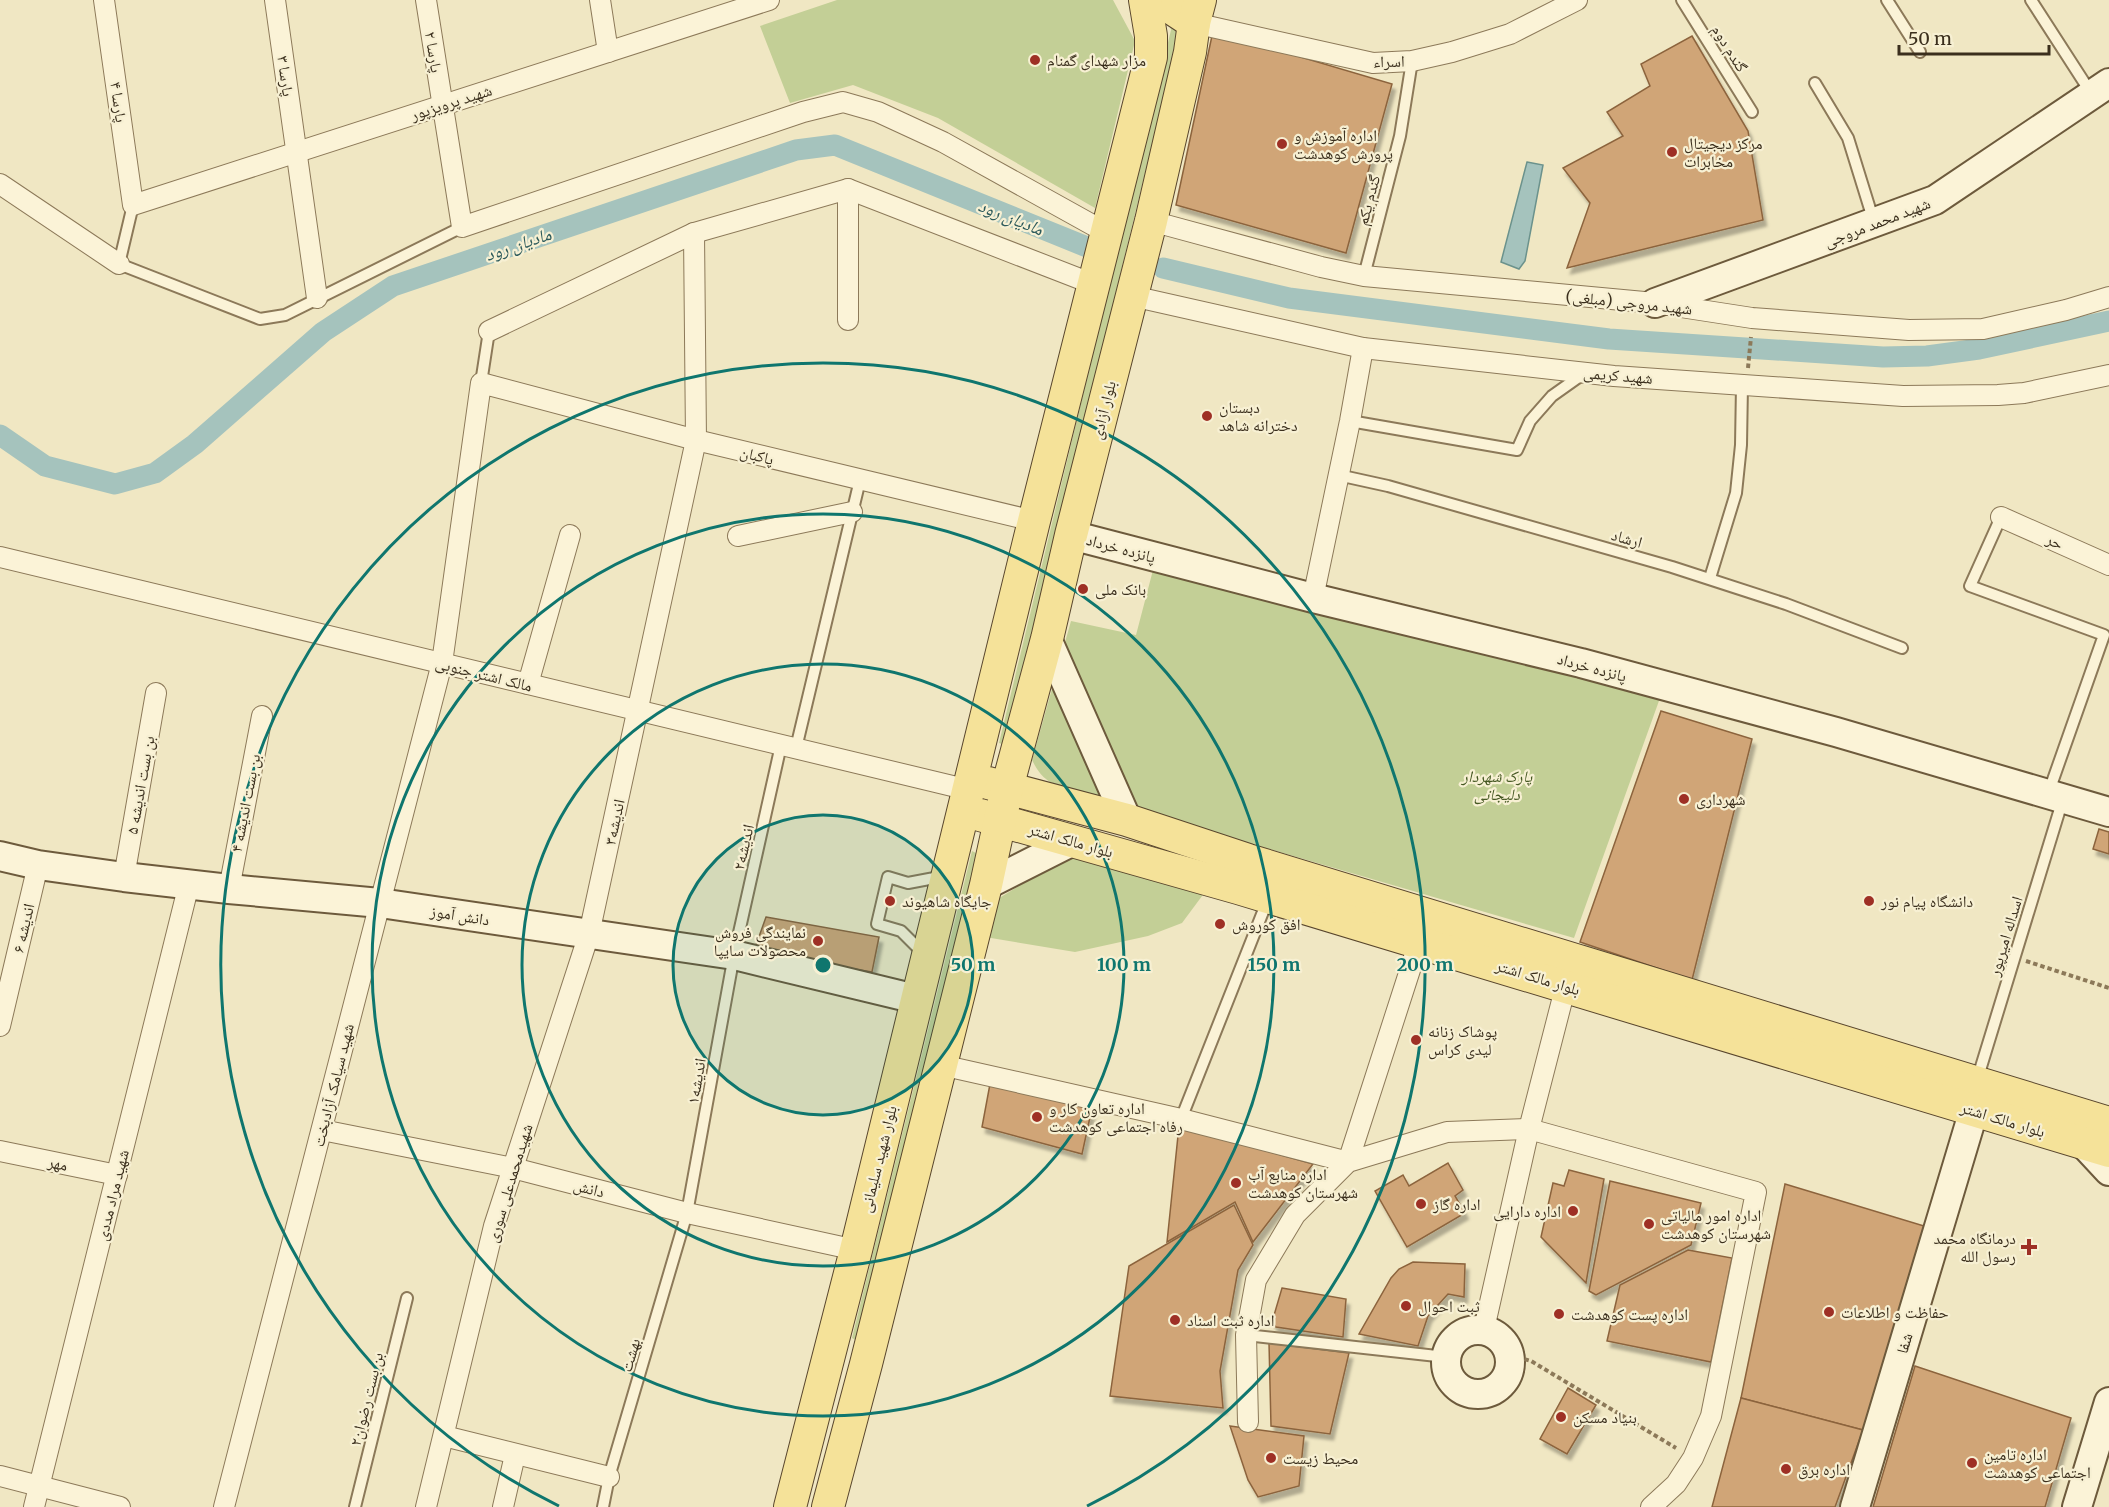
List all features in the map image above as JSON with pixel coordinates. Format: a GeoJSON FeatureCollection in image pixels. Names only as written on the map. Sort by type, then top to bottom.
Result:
{"type":"FeatureCollection","features":[{"type":"Feature","properties":{"kind":"main road"},"geometry":{"type":"LineString","coordinates":[[968,793],[1151,57],[1152,42],[1145,0]]}},
{"type":"Feature","properties":{"kind":"main road"},"geometry":{"type":"LineString","coordinates":[[1159,0],[1197,11]]}},
{"type":"Feature","properties":{"kind":"main road","name":"بلوار آزادی"},"geometry":{"type":"LineString","coordinates":[[1000,820],[1151,221],[1190,52],[1197,11]]}},
{"type":"Feature","properties":{"kind":"main road","name":"بلوار مالک اشتر"},"geometry":{"type":"LineString","coordinates":[[968,793],[1007,789],[1127,820],[1243,874],[1268,897],[1566,986],[1975,1096]]}},
{"type":"Feature","properties":{"kind":"main road","name":"بلوار مالک اشتر"},"geometry":{"type":"LineString","coordinates":[[968,793],[1000,820],[1073,841],[1243,874],[2041,1117],[2099,1129]]}},
{"type":"Feature","properties":{"kind":"main road","name":"بلوار شهید سلیمانی"},"geometry":{"type":"LineString","coordinates":[[790,1507],[856,1250],[968,793]]}},
{"type":"Feature","properties":{"kind":"main road"},"geometry":{"type":"LineString","coordinates":[[828,1507],[941,1065],[1000,820]]}},
{"type":"Feature","properties":{"kind":"main road"},"geometry":{"type":"LineString","coordinates":[[828,1354],[866,1364]]}},
{"type":"Feature","properties":{"kind":"street","name":"پارسا ۴"},"geometry":{"type":"LineString","coordinates":[[104,0],[133,205]]}},
{"type":"Feature","properties":{"kind":"street","name":"پارسا ۳"},"geometry":{"type":"LineString","coordinates":[[275,0],[317,298]]}},
{"type":"Feature","properties":{"kind":"street","name":"پارسا ۲"},"geometry":{"type":"LineString","coordinates":[[426,0],[462,227]]}},
{"type":"Feature","properties":{"kind":"street"},"geometry":{"type":"LineString","coordinates":[[600,0],[608,52]]}},
{"type":"Feature","properties":{"kind":"street","name":"شهید پرویزپور"},"geometry":{"type":"LineString","coordinates":[[133,205],[769,0]]}},
{"type":"Feature","properties":{"kind":"street","name":"اسراء"},"geometry":{"type":"LineString","coordinates":[[1197,11],[1373,63],[1412,61],[1452,52],[1510,34],[1577,0]]}},
{"type":"Feature","properties":{"kind":"street","name":"شهید محمد مروجی"},"geometry":{"type":"LineString","coordinates":[[1655,303],[1935,200],[2100,88]]}},
{"type":"Feature","properties":{"kind":"street"},"geometry":{"type":"LineString","coordinates":[[462,227],[803,112],[843,102],[878,112],[944,142],[1107,233]]}},
{"type":"Feature","properties":{"kind":"street"},"geometry":{"type":"LineString","coordinates":[[0,184],[119,264]]}},
{"type":"Feature","properties":{"kind":"street"},"geometry":{"type":"LineString","coordinates":[[848,189],[848,320]]}},
{"type":"Feature","properties":{"kind":"street"},"geometry":{"type":"LineString","coordinates":[[489,331],[694,233],[848,189],[1093,284]]}},
{"type":"Feature","properties":{"kind":"street","name":"شهید مروجی (مبلغی)"},"geometry":{"type":"LineString","coordinates":[[1151,221],[1321,267],[1364,276],[1655,303],[1752,318],[1909,330],[1983,329],[2066,310],[2109,297]]}},
{"type":"Feature","properties":{"kind":"street","name":"اندیشه۳"},"geometry":{"type":"LineString","coordinates":[[590,934],[696,440],[694,233]]}},
{"type":"Feature","properties":{"kind":"street","name":"شهید کریمی"},"geometry":{"type":"LineString","coordinates":[[1132,296],[1362,348],[1585,373],[1903,396],[2024,393],[2109,375]]}},
{"type":"Feature","properties":{"kind":"street"},"geometry":{"type":"LineString","coordinates":[[1313,598],[1350,421],[1362,348]]}},
{"type":"Feature","properties":{"kind":"street","name":"پاکبان"},"geometry":{"type":"LineString","coordinates":[[481,383],[696,440],[1034,521]]}},
{"type":"Feature","properties":{"kind":"street","name":"شهید سیامک آزادبخت"},"geometry":{"type":"LineString","coordinates":[[224,1507],[442,663],[481,383]]}},
{"type":"Feature","properties":{"kind":"street"},"geometry":{"type":"LineString","coordinates":[[738,536],[852,512]]}},
{"type":"Feature","properties":{"kind":"street","name":"حر"},"geometry":{"type":"LineString","coordinates":[[2001,517],[2109,565]]}},
{"type":"Feature","properties":{"kind":"street"},"geometry":{"type":"LineString","coordinates":[[528,684],[570,535]]}},
{"type":"Feature","properties":{"kind":"street","name":"پانزده خرداد"},"geometry":{"type":"LineString","coordinates":[[1071,535],[1313,598],[1592,666],[1836,732],[2109,812]]}},
{"type":"Feature","properties":{"kind":"street","name":"مالک اشتر جنوبی"},"geometry":{"type":"LineString","coordinates":[[0,557],[638,710],[968,793]]}},
{"type":"Feature","properties":{"kind":"street"},"geometry":{"type":"LineString","coordinates":[[1047,639],[1127,820]]}},
{"type":"Feature","properties":{"kind":"street","name":"بن بست اندیشه ۵"},"geometry":{"type":"LineString","coordinates":[[124,877],[156,693]]}},
{"type":"Feature","properties":{"kind":"street","name":"بن بست اندیشه ۴"},"geometry":{"type":"LineString","coordinates":[[229,890],[262,716]]}},
{"type":"Feature","properties":{"kind":"street"},"geometry":{"type":"LineString","coordinates":[[986,885],[1073,841]]}},
{"type":"Feature","properties":{"kind":"street","name":"دانش آموز"},"geometry":{"type":"LineString","coordinates":[[0,856],[124,877],[229,890],[380,903],[734,955],[916,999]]}},
{"type":"Feature","properties":{"kind":"street","name":"اندیشه ۶"},"geometry":{"type":"LineString","coordinates":[[0,1026],[38,864]]}},
{"type":"Feature","properties":{"kind":"street","name":"شهید مراد مددی"},"geometry":{"type":"LineString","coordinates":[[34,1507],[189,884]]}},
{"type":"Feature","properties":{"kind":"street","name":"شهیدمحمدعلی سوری"},"geometry":{"type":"LineString","coordinates":[[426,1507],[494,1226],[590,934]]}},
{"type":"Feature","properties":{"kind":"street"},"geometry":{"type":"LineString","coordinates":[[1248,1422],[1246,1335],[1256,1280],[1295,1215],[1348,1162],[1419,942]]}},
{"type":"Feature","properties":{"kind":"street"},"geometry":{"type":"LineString","coordinates":[[1484,1329],[1529,1129],[1566,986]]}},
{"type":"Feature","properties":{"kind":"street"},"geometry":{"type":"LineString","coordinates":[[941,1065],[1181,1119],[1348,1162],[1447,1132],[1529,1129],[1756,1192],[1711,1416],[1693,1458],[1676,1484],[1651,1507]]}},
{"type":"Feature","properties":{"kind":"street","name":"شفا"},"geometry":{"type":"LineString","coordinates":[[1855,1507],[1975,1096]]}},
{"type":"Feature","properties":{"kind":"street"},"geometry":{"type":"LineString","coordinates":[[2099,1129],[2109,1171]]}},
{"type":"Feature","properties":{"kind":"street","name":"دانش"},"geometry":{"type":"LineString","coordinates":[[322,1130],[513,1168],[687,1212],[856,1250]]}},
{"type":"Feature","properties":{"kind":"street","name":"مهر"},"geometry":{"type":"LineString","coordinates":[[0,1151],[117,1175]]}},
{"type":"Feature","properties":{"kind":"street"},"geometry":{"type":"LineString","coordinates":[[1473,1329],[1493,1332],[1507,1346],[1510,1355],[1508,1376],[1494,1390],[1484,1394],[1464,1391],[1455,1385],[1446,1367],[1449,1347],[1464,1332],[1473,1329]]}},
{"type":"Feature","properties":{"kind":"street"},"geometry":{"type":"LineString","coordinates":[[2077,1507],[2098,1474],[2109,1402]]}},
{"type":"Feature","properties":{"kind":"street"},"geometry":{"type":"LineString","coordinates":[[444,1436],[609,1477]]}},
{"type":"Feature","properties":{"kind":"street"},"geometry":{"type":"LineString","coordinates":[[503,1507],[515,1455]]}},
{"type":"Feature","properties":{"kind":"street"},"geometry":{"type":"LineString","coordinates":[[0,1476],[120,1507]]}},
{"type":"Feature","properties":{"kind":"lane","name":"گندم دوم"},"geometry":{"type":"LineString","coordinates":[[1682,0],[1752,112]]}},
{"type":"Feature","properties":{"kind":"lane"},"geometry":{"type":"LineString","coordinates":[[1887,0],[1920,52]]}},
{"type":"Feature","properties":{"kind":"lane"},"geometry":{"type":"LineString","coordinates":[[2031,0],[2100,88]]}},
{"type":"Feature","properties":{"kind":"lane","name":"گندم یکم"},"geometry":{"type":"LineString","coordinates":[[1364,276],[1400,136],[1412,61]]}},
{"type":"Feature","properties":{"kind":"lane"},"geometry":{"type":"LineString","coordinates":[[1815,83],[1848,138],[1874,223]]}},
{"type":"Feature","properties":{"kind":"lane"},"geometry":{"type":"LineString","coordinates":[[133,205],[119,264],[260,320],[285,315],[462,227]]}},
{"type":"Feature","properties":{"kind":"lane"},"geometry":{"type":"LineString","coordinates":[[481,383],[489,331]]}},
{"type":"Feature","properties":{"kind":"lane"},"geometry":{"type":"LineString","coordinates":[[1350,421],[1517,450],[1530,421],[1552,396],[1585,373]]}},
{"type":"Feature","properties":{"kind":"lane"},"geometry":{"type":"LineString","coordinates":[[1710,578],[1736,493],[1744,385]]}},
{"type":"Feature","properties":{"kind":"lane","name":"ارشاد"},"geometry":{"type":"LineString","coordinates":[[1338,475],[1388,486],[1710,578],[1902,648]]}},
{"type":"Feature","properties":{"kind":"lane","name":"اندیشه۲"},"geometry":{"type":"LineString","coordinates":[[734,955],[860,480]]}},
{"type":"Feature","properties":{"kind":"lane","name":"اسداله امیرپور"},"geometry":{"type":"LineString","coordinates":[[1975,1096],[2014,957],[2055,796],[2104,635],[1970,586],[2001,517]]}},
{"type":"Feature","properties":{"kind":"lane"},"geometry":{"type":"LineString","coordinates":[[927,957],[901,931],[877,924],[888,877],[908,883],[948,875]]}},
{"type":"Feature","properties":{"kind":"lane"},"geometry":{"type":"LineString","coordinates":[[1181,1119],[1268,897]]}},
{"type":"Feature","properties":{"kind":"lane","name":"اندیشه۱"},"geometry":{"type":"LineString","coordinates":[[687,1212],[734,955]]}},
{"type":"Feature","properties":{"kind":"lane","name":"بهشت"},"geometry":{"type":"LineString","coordinates":[[603,1507],[609,1477],[687,1212]]}},
{"type":"Feature","properties":{"kind":"lane","name":"بن بست رضوان۲"},"geometry":{"type":"LineString","coordinates":[[355,1507],[407,1298]]}},
{"type":"Feature","properties":{"kind":"lane"},"geometry":{"type":"LineString","coordinates":[[1246,1335],[1446,1357]]}},
{"type":"Feature","properties":{"kind":"path"},"geometry":{"type":"LineString","coordinates":[[1744,385],[1752,318]]}},
{"type":"Feature","properties":{"kind":"path"},"geometry":{"type":"LineString","coordinates":[[2014,957],[2109,988]]}},
{"type":"Feature","properties":{"kind":"path"},"geometry":{"type":"LineString","coordinates":[[1510,1355],[1531,1361],[1693,1458]]}},
{"type":"Feature","properties":{"kind":"green space"},"geometry":{"type":"Polygon","coordinates":[[[837,0],[1113,0],[1135,41],[1095,208],[938,118],[853,85],[790,103],[760,26],[837,0]]]}},
{"type":"Feature","properties":{"kind":"green space"},"geometry":{"type":"Polygon","coordinates":[[[1166,13],[1182,22],[1005,745],[999,743],[1171,30],[1166,13]]]}},
{"type":"Feature","properties":{"kind":"green space","name":"پارک شهردار دلیجانی"},"geometry":{"type":"Polygon","coordinates":[[[1153,570],[1660,698],[1574,938],[1070,791],[1043,776],[1032,760],[1071,621],[1136,635],[1153,570]]]}},
{"type":"Feature","properties":{"kind":"green space"},"geometry":{"type":"Polygon","coordinates":[[[972,851],[980,855],[859,1342],[852,1338],[972,851]]]}},
{"type":"Feature","properties":{"kind":"green space"},"geometry":{"type":"Polygon","coordinates":[[[1070,855],[1205,892],[1182,923],[1148,936],[1075,952],[985,937],[996,900],[1070,855]]]}},
{"type":"Feature","properties":{"kind":"water"},"geometry":{"type":"Polygon","coordinates":[[[1527,162],[1543,165],[1525,261],[1519,269],[1501,262],[1527,162]]]}},
{"type":"Feature","properties":{"kind":"building","name":"اداره آموزش و پرورش کوهدشت"},"geometry":{"type":"Polygon","coordinates":[[[1213,31],[1392,84],[1346,253],[1176,205],[1213,31]]]}},
{"type":"Feature","properties":{"kind":"building","name":"مرکز دیجیتال مخابرات"},"geometry":{"type":"Polygon","coordinates":[[[1692,36],[1748,131],[1763,220],[1567,268],[1590,203],[1563,168],[1623,136],[1607,112],[1650,86],[1641,64],[1692,36]]]}},
{"type":"Feature","properties":{"kind":"building","name":"شهرداری"},"geometry":{"type":"Polygon","coordinates":[[[1661,711],[1752,739],[1692,980],[1580,942],[1661,711]]]}},
{"type":"Feature","properties":{"kind":"building"},"geometry":{"type":"Polygon","coordinates":[[[2099,829],[2109,832],[2109,854],[2093,849],[2099,829]]]}},
{"type":"Feature","properties":{"kind":"building","name":"نمایندگی فروش محصولات سایپا"},"geometry":{"type":"Polygon","coordinates":[[[766,917],[879,937],[872,972],[818,963],[756,945],[766,917]]]}},
{"type":"Feature","properties":{"kind":"building","name":"اداره تعاون کار و رفاه اجتماعی کوهدشت"},"geometry":{"type":"Polygon","coordinates":[[[990,1084],[1092,1108],[1082,1154],[982,1127],[990,1084]]]}},
{"type":"Feature","properties":{"kind":"building","name":"اداره منابع آب شهرستان کوهدشت"},"geometry":{"type":"Polygon","coordinates":[[[1179,1126],[1313,1164],[1253,1242],[1235,1202],[1167,1242],[1179,1126]]]}},
{"type":"Feature","properties":{"kind":"building","name":"اداره گاز"},"geometry":{"type":"Polygon","coordinates":[[[1448,1163],[1463,1190],[1455,1196],[1465,1213],[1407,1247],[1375,1191],[1403,1175],[1409,1186],[1448,1163]]]}},
{"type":"Feature","properties":{"kind":"building","name":"اداره دارایی"},"geometry":{"type":"Polygon","coordinates":[[[1569,1170],[1604,1179],[1586,1283],[1541,1237],[1553,1183],[1564,1186],[1569,1170]]]}},
{"type":"Feature","properties":{"kind":"building","name":"اداره امور مالیاتی شهرستان کوهدشت"},"geometry":{"type":"Polygon","coordinates":[[[1610,1181],[1701,1203],[1691,1245],[1596,1295],[1589,1291],[1610,1181]]]}},
{"type":"Feature","properties":{"kind":"building","name":"حفاظت و اطلاعات"},"geometry":{"type":"Polygon","coordinates":[[[1785,1184],[1924,1226],[1863,1430],[1741,1398],[1785,1184]]]}},
{"type":"Feature","properties":{"kind":"building","name":"اداره ثبت اسناد"},"geometry":{"type":"Polygon","coordinates":[[[1234,1205],[1253,1245],[1238,1270],[1220,1371],[1223,1408],[1110,1396],[1129,1266],[1234,1205]]]}},
{"type":"Feature","properties":{"kind":"building"},"geometry":{"type":"Polygon","coordinates":[[[1688,1250],[1732,1258],[1711,1362],[1607,1341],[1620,1285],[1688,1250]]]}},
{"type":"Feature","properties":{"kind":"building","name":"ثبت احوال"},"geometry":{"type":"Polygon","coordinates":[[[1413,1262],[1465,1264],[1464,1297],[1448,1294],[1428,1316],[1418,1346],[1359,1334],[1391,1278],[1399,1269],[1413,1262]]]}},
{"type":"Feature","properties":{"kind":"building"},"geometry":{"type":"Polygon","coordinates":[[[1282,1288],[1346,1299],[1343,1337],[1276,1327],[1272,1322],[1282,1288]]]}},
{"type":"Feature","properties":{"kind":"building"},"geometry":{"type":"Polygon","coordinates":[[[1269,1343],[1349,1353],[1330,1434],[1271,1426],[1269,1343]]]}},
{"type":"Feature","properties":{"kind":"building","name":"اداره تامین اجتماعی کوهدشت"},"geometry":{"type":"Polygon","coordinates":[[[1915,1366],[2071,1418],[2045,1507],[1873,1507],[1915,1366]]]}},
{"type":"Feature","properties":{"kind":"building"},"geometry":{"type":"Polygon","coordinates":[[[1568,1388],[1596,1405],[1567,1454],[1540,1439],[1568,1388]]]}},
{"type":"Feature","properties":{"kind":"building","name":"اداره برق"},"geometry":{"type":"Polygon","coordinates":[[[1741,1398],[1863,1430],[1835,1507],[1712,1507],[1741,1398]]]}},
{"type":"Feature","properties":{"kind":"building","name":"محیط زیست"},"geometry":{"type":"Polygon","coordinates":[[[1230,1426],[1304,1436],[1299,1486],[1258,1497],[1248,1480],[1230,1426]]]}},
{"type":"Feature","properties":{"kind":"waterway","name":"مادیان رود"},"geometry":{"type":"LineString","coordinates":[[0,435],[45,466],[115,484],[155,473],[195,444],[323,332],[393,286],[796,150],[835,145],[1087,247]]}},
{"type":"Feature","properties":{"kind":"waterway"},"geometry":{"type":"LineString","coordinates":[[1163,268],[1289,298],[1609,339],[1883,357],[1927,356],[1979,349],[2109,321]]}},
{"type":"Feature","properties":{"kind":"place","name":"مزار شهدای گمنام"},"geometry":{"type":"Point","coordinates":[1035,60]}},
{"type":"Feature","properties":{"kind":"place","name":"اداره آموزش و پرورش کوهدشت"},"geometry":{"type":"Point","coordinates":[1282,144]}},
{"type":"Feature","properties":{"kind":"place","name":"مرکز دیجیتال مخابرات"},"geometry":{"type":"Point","coordinates":[1672,152]}},
{"type":"Feature","properties":{"kind":"place","name":"دبستان دخترانه شاهد"},"geometry":{"type":"Point","coordinates":[1207,416]}},
{"type":"Feature","properties":{"kind":"place","name":"بانک ملی"},"geometry":{"type":"Point","coordinates":[1083,589]}},
{"type":"Feature","properties":{"kind":"place","name":"شهرداری"},"geometry":{"type":"Point","coordinates":[1684,799]}},
{"type":"Feature","properties":{"kind":"place","name":"جایگاه شاهیوند"},"geometry":{"type":"Point","coordinates":[890,901]}},
{"type":"Feature","properties":{"kind":"place","name":"دانشگاه پیام نور"},"geometry":{"type":"Point","coordinates":[1869,901]}},
{"type":"Feature","properties":{"kind":"place","name":"افق کوروش"},"geometry":{"type":"Point","coordinates":[1220,924]}},
{"type":"Feature","properties":{"kind":"place","name":"نمایندگی فروش محصولات سایپا"},"geometry":{"type":"Point","coordinates":[818,941]}},
{"type":"Feature","properties":{"kind":"place","name":"پوشاک زنانه لیدی کراس"},"geometry":{"type":"Point","coordinates":[1416,1040]}},
{"type":"Feature","properties":{"kind":"place","name":"اداره تعاون کار و رفاه اجتماعی کوهدشت"},"geometry":{"type":"Point","coordinates":[1037,1117]}},
{"type":"Feature","properties":{"kind":"place","name":"اداره منابع آب شهرستان کوهدشت"},"geometry":{"type":"Point","coordinates":[1236,1183]}},
{"type":"Feature","properties":{"kind":"place","name":"اداره گاز"},"geometry":{"type":"Point","coordinates":[1421,1204]}},
{"type":"Feature","properties":{"kind":"place","name":"اداره دارایی"},"geometry":{"type":"Point","coordinates":[1573,1211]}},
{"type":"Feature","properties":{"kind":"place","name":"اداره امور مالیاتی شهرستان کوهدشت"},"geometry":{"type":"Point","coordinates":[1649,1224]}},
{"type":"Feature","properties":{"kind":"place","name":"درمانگاه محمد رسول الله"},"geometry":{"type":"Point","coordinates":[2029,1247]}},
{"type":"Feature","properties":{"kind":"place","name":"ثبت احوال"},"geometry":{"type":"Point","coordinates":[1406,1306]}},
{"type":"Feature","properties":{"kind":"place","name":"حفاظت و اطلاعات"},"geometry":{"type":"Point","coordinates":[1829,1312]}},
{"type":"Feature","properties":{"kind":"place","name":"اداره پست کوهدشت"},"geometry":{"type":"Point","coordinates":[1559,1314]}},
{"type":"Feature","properties":{"kind":"place","name":"اداره ثبت اسناد"},"geometry":{"type":"Point","coordinates":[1175,1320]}},
{"type":"Feature","properties":{"kind":"place","name":"بنیاد مسکن"},"geometry":{"type":"Point","coordinates":[1561,1417]}},
{"type":"Feature","properties":{"kind":"place","name":"محیط زیست"},"geometry":{"type":"Point","coordinates":[1271,1458]}},
{"type":"Feature","properties":{"kind":"place","name":"اداره تامین اجتماعی کوهدشت"},"geometry":{"type":"Point","coordinates":[1972,1463]}},
{"type":"Feature","properties":{"kind":"place","name":"اداره برق"},"geometry":{"type":"Point","coordinates":[1786,1469]}}]}
